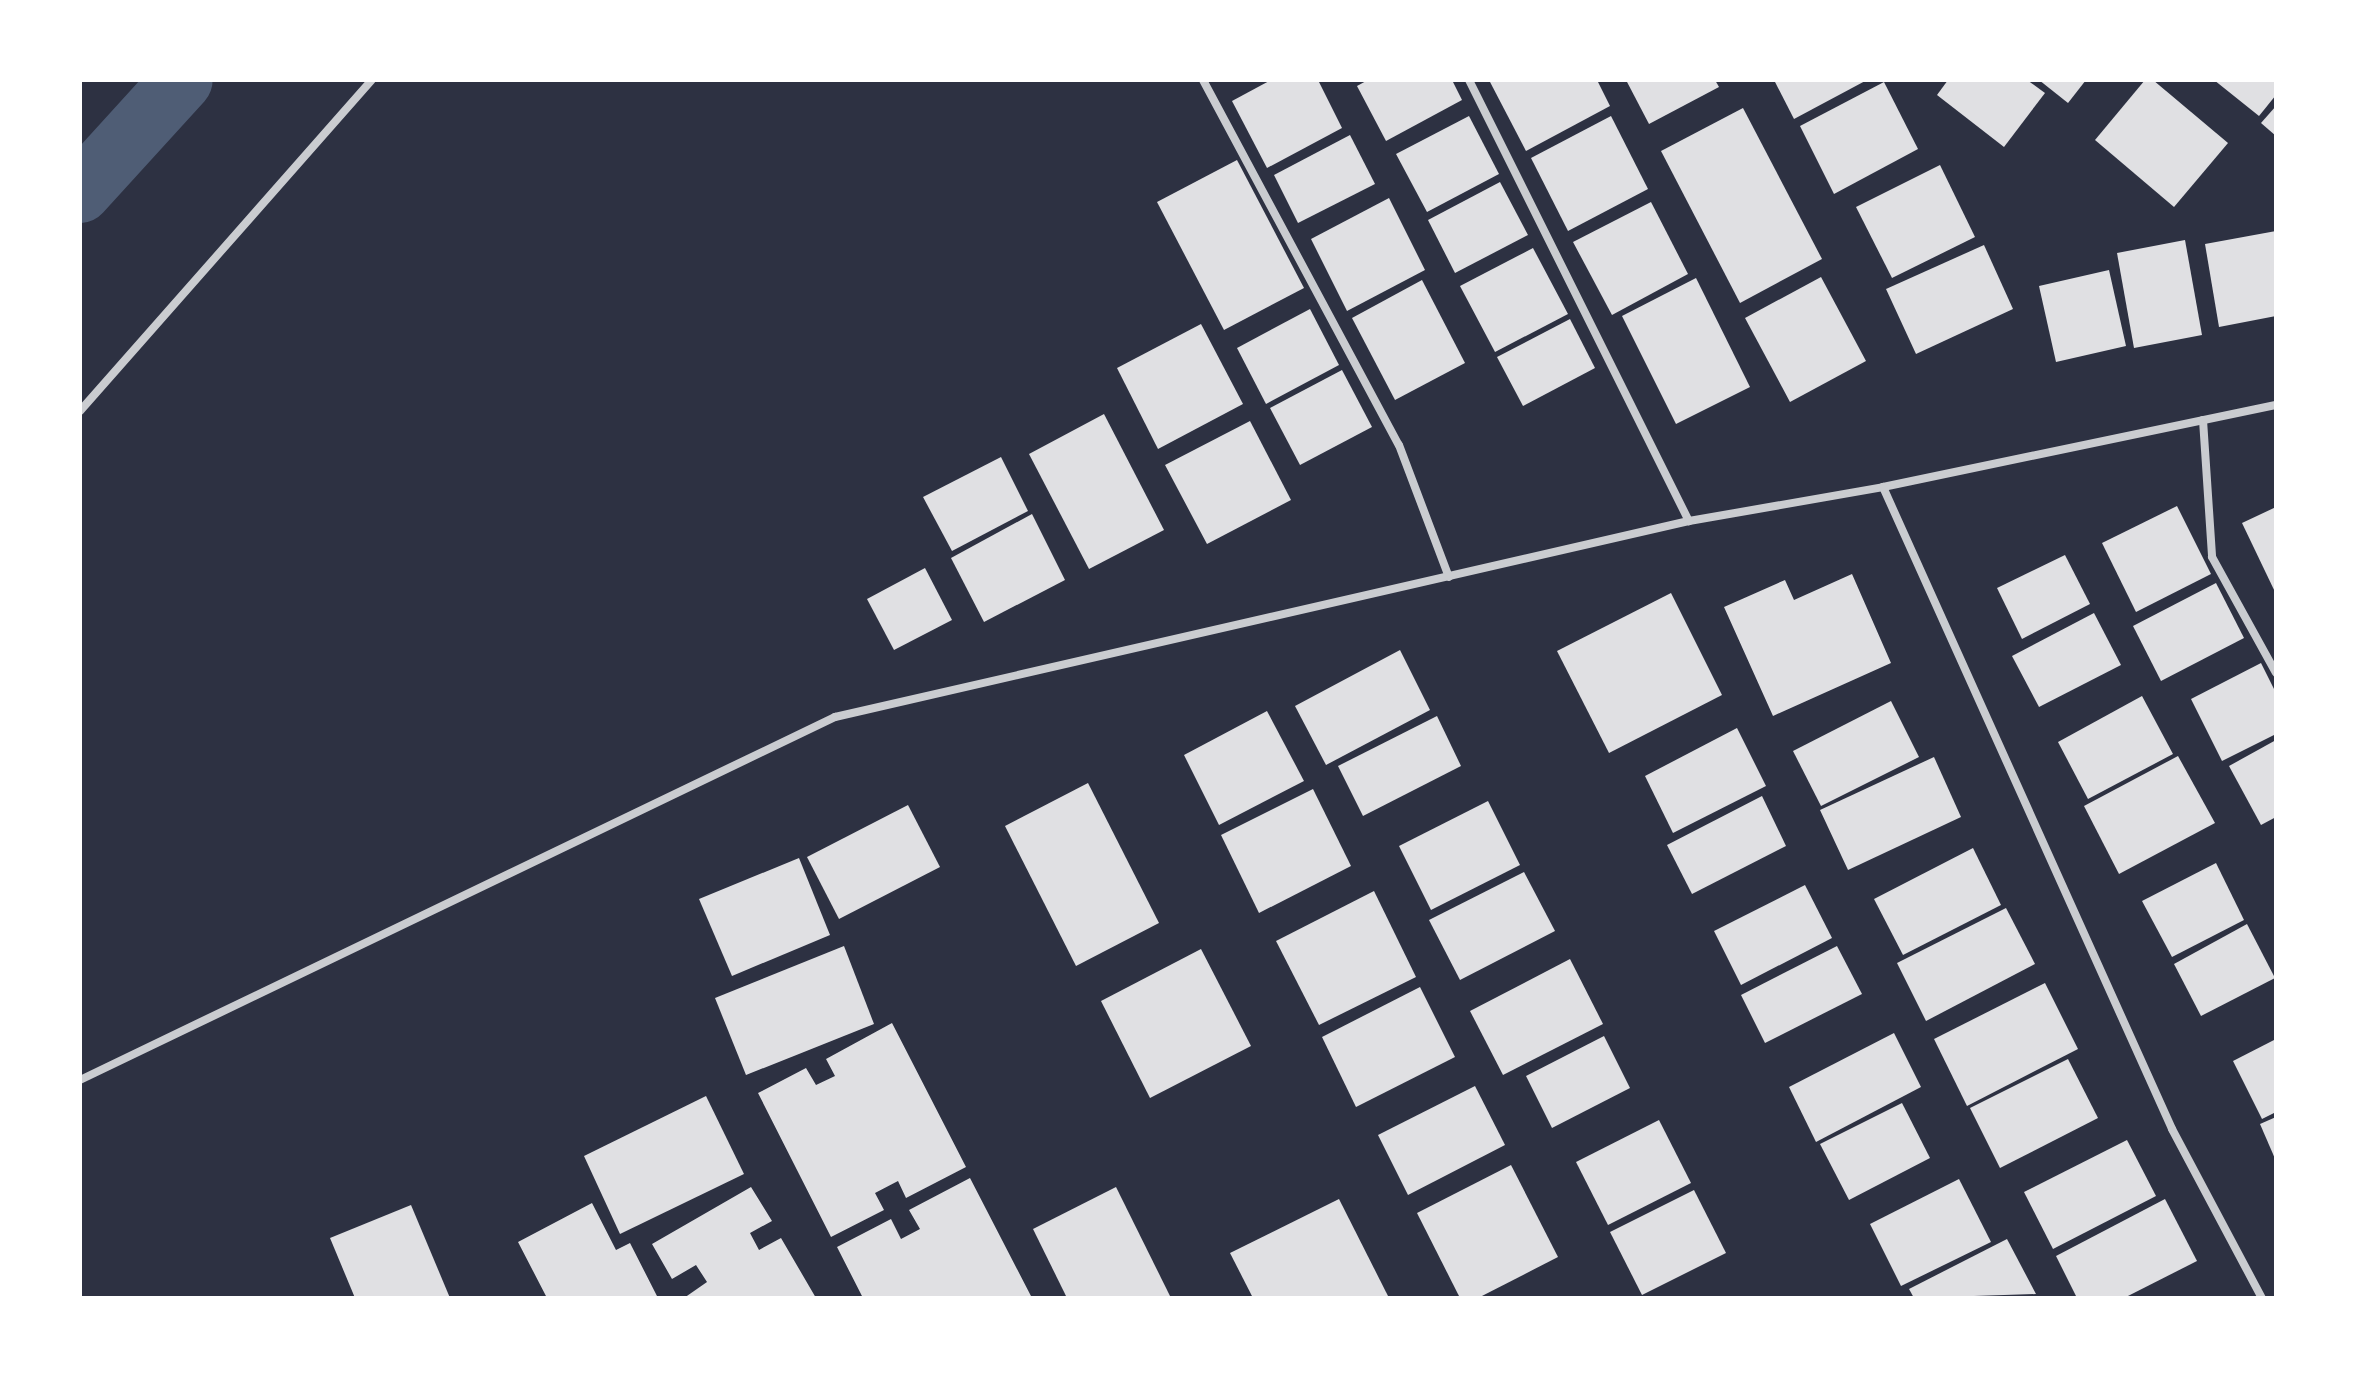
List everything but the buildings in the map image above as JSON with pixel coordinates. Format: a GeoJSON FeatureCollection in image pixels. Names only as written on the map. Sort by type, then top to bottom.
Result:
{"type":"FeatureCollection","features":[{"type":"Feature","properties":{"kind":"street"},"geometry":{"type":"LineString","coordinates":[[80,411],[372,80]]}},
{"type":"Feature","properties":{"kind":"street"},"geometry":{"type":"LineString","coordinates":[[1203,80],[1399,445],[1449,577]]}},
{"type":"Feature","properties":{"kind":"street"},"geometry":{"type":"LineString","coordinates":[[1469,80],[1689,521]]}},
{"type":"Feature","properties":{"kind":"street"},"geometry":{"type":"LineString","coordinates":[[80,1080],[835,717],[1689,521],[1883,487],[2276,405]]}},
{"type":"Feature","properties":{"kind":"street"},"geometry":{"type":"LineString","coordinates":[[2203,420],[2212,557],[2276,673]]}},
{"type":"Feature","properties":{"kind":"street"},"geometry":{"type":"LineString","coordinates":[[1883,487],[2172,1129],[2262,1298]]}},
{"type":"Feature","properties":{"kind":"waterway"},"geometry":{"type":"LineString","coordinates":[[80,192],[182,80]]}}]}
